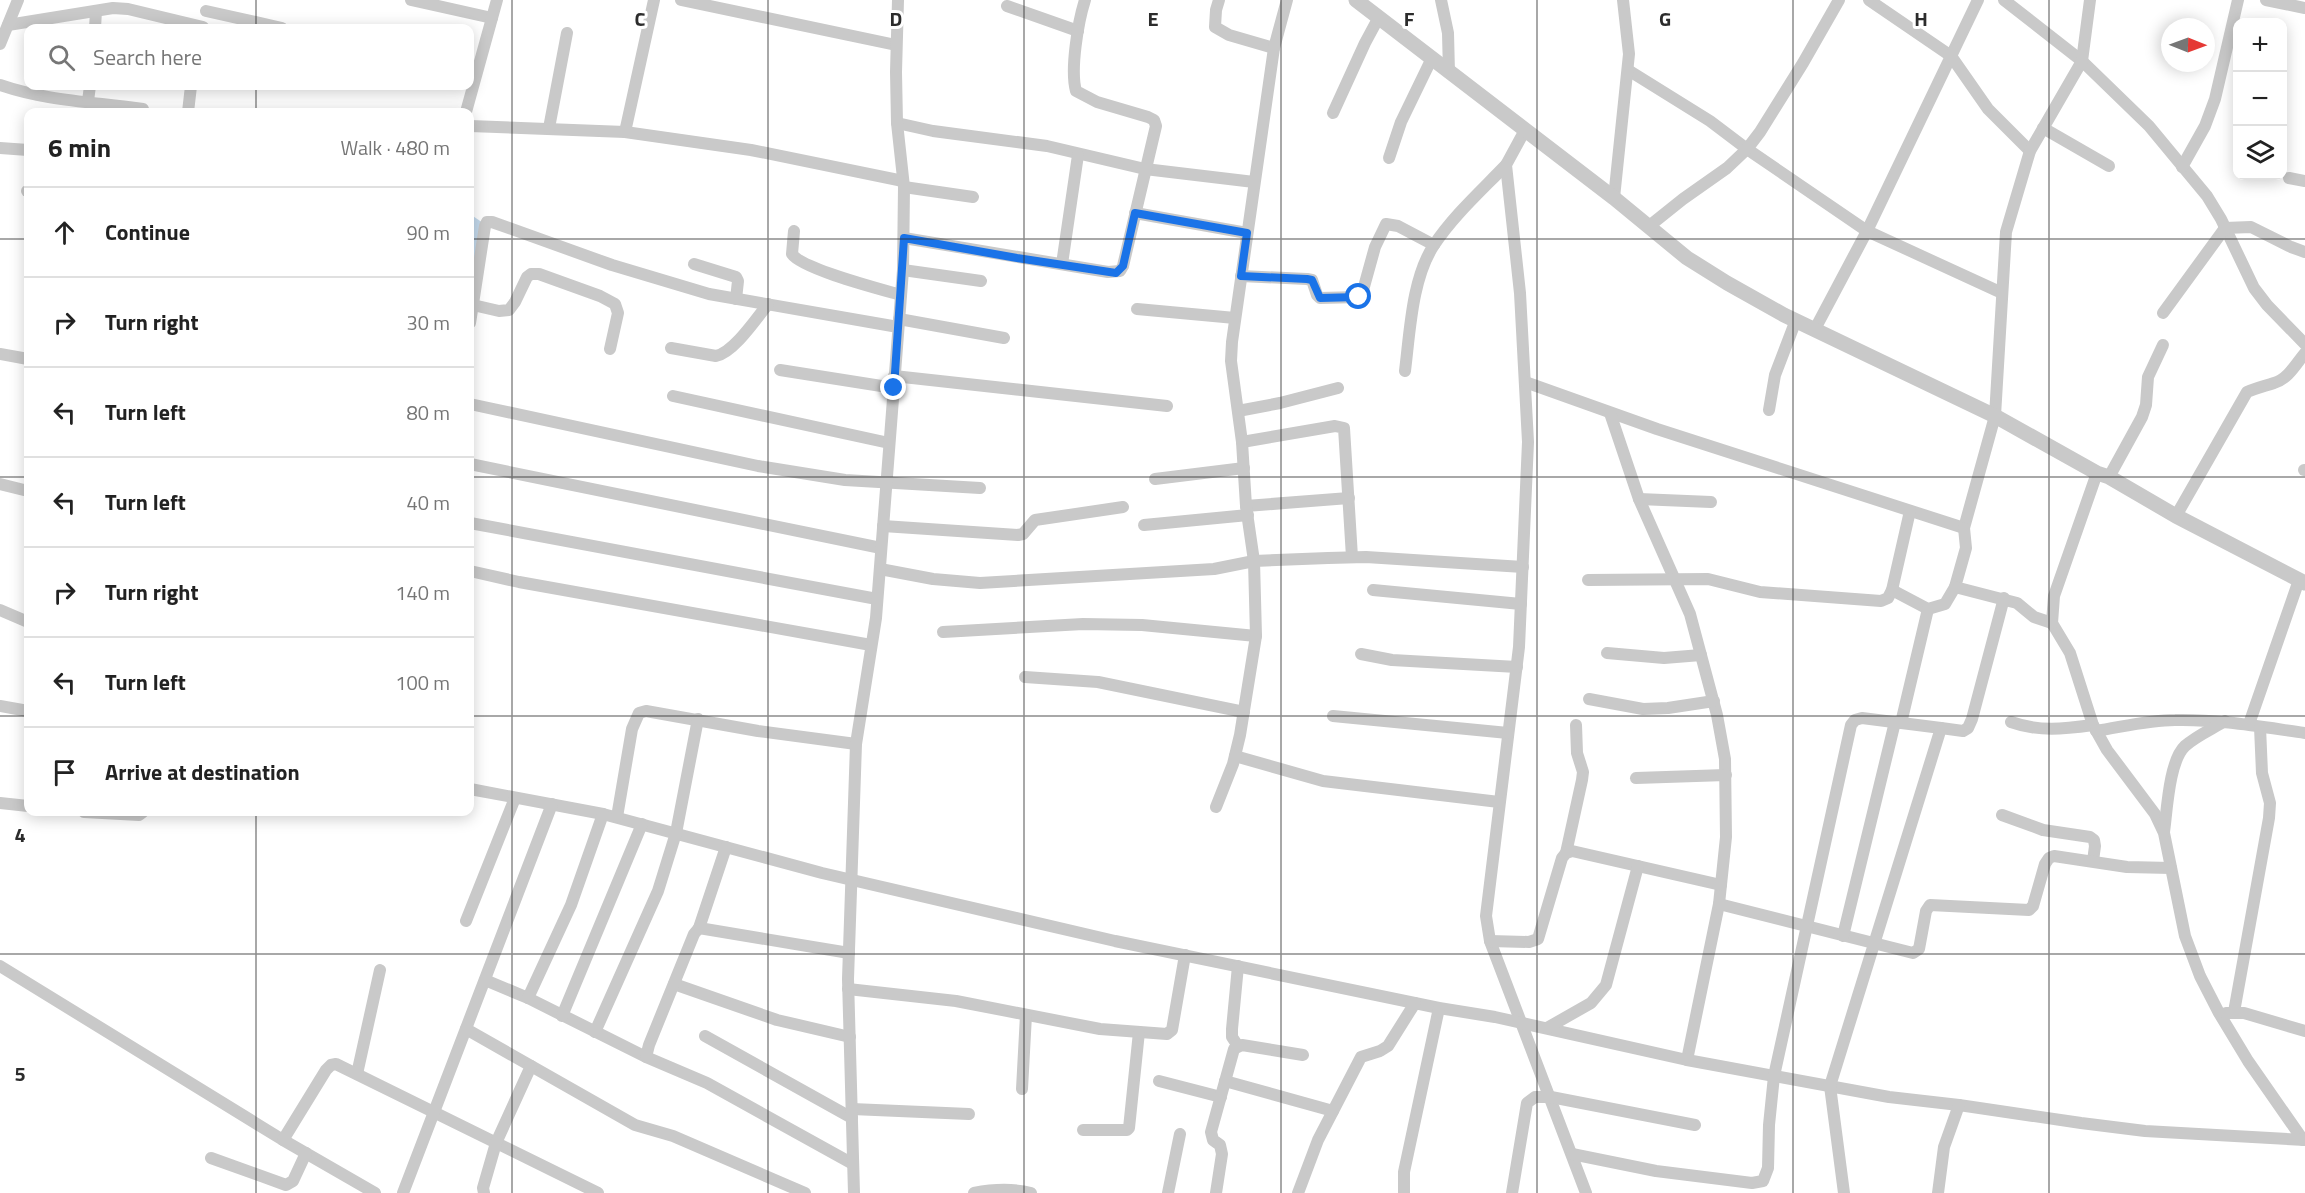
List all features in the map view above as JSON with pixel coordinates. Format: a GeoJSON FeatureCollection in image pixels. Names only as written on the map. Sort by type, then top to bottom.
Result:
{"type":"FeatureCollection","features":[{"type":"Feature","properties":{"kind":"street"},"geometry":{"type":"LineString","coordinates":[[0,44],[18,0]]}},
{"type":"Feature","properties":{"kind":"street"},"geometry":{"type":"LineString","coordinates":[[411,0],[492,18]]}},
{"type":"Feature","properties":{"kind":"street"},"geometry":{"type":"LineString","coordinates":[[474,69],[497,0]]}},
{"type":"Feature","properties":{"kind":"street"},"geometry":{"type":"LineString","coordinates":[[625,132],[654,0]]}},
{"type":"Feature","properties":{"kind":"street"},"geometry":{"type":"LineString","coordinates":[[681,0],[896,45]]}},
{"type":"Feature","properties":{"kind":"street"},"geometry":{"type":"LineString","coordinates":[[854,1193],[848,989],[850,879],[856,744],[877,598],[903,270],[904,184],[897,123],[898,0]]}},
{"type":"Feature","properties":{"kind":"street"},"geometry":{"type":"LineString","coordinates":[[904,238],[1108,272],[1120,271],[1155,126],[1154,120],[1097,102],[1076,91],[1074,75],[1078,31],[1085,0]]}},
{"type":"Feature","properties":{"kind":"street"},"geometry":{"type":"LineString","coordinates":[[1219,0],[1215,27],[1229,35],[1274,48]]}},
{"type":"Feature","properties":{"kind":"street"},"geometry":{"type":"LineString","coordinates":[[1216,807],[1235,756],[1256,636],[1254,561],[1231,361],[1235,318],[1274,48],[1287,0]]}},
{"type":"Feature","properties":{"kind":"street"},"geometry":{"type":"LineString","coordinates":[[1356,0],[1614,198],[1687,258],[1726,284],[1995,416],[2176,516],[2302,582],[2254,725],[2262,773],[2270,803],[2270,818],[2234,1012]]}},
{"type":"Feature","properties":{"kind":"street"},"geometry":{"type":"LineString","coordinates":[[1441,0],[1448,33],[1449,73]]}},
{"type":"Feature","properties":{"kind":"street"},"geometry":{"type":"LineString","coordinates":[[1614,198],[1629,54],[1623,0]]}},
{"type":"Feature","properties":{"kind":"street"},"geometry":{"type":"LineString","coordinates":[[1648,227],[1727,168],[1747,149],[1803,63],[1839,0]]}},
{"type":"Feature","properties":{"kind":"street"},"geometry":{"type":"LineString","coordinates":[[1869,0],[1951,56],[1988,109],[2030,151]]}},
{"type":"Feature","properties":{"kind":"street"},"geometry":{"type":"LineString","coordinates":[[1815,329],[1867,231],[1978,0]]}},
{"type":"Feature","properties":{"kind":"street"},"geometry":{"type":"LineString","coordinates":[[2004,0],[2082,61],[2138,113],[2206,196],[2225,228],[2254,288],[2305,344]]}},
{"type":"Feature","properties":{"kind":"street"},"geometry":{"type":"LineString","coordinates":[[1892,590],[1928,609],[1946,604],[1954,586],[1966,548],[1965,528],[1995,416],[2006,232],[2030,151],[2082,61],[2090,0]]}},
{"type":"Feature","properties":{"kind":"street"},"geometry":{"type":"LineString","coordinates":[[2182,167],[2205,126],[2216,99],[2238,0]]}},
{"type":"Feature","properties":{"kind":"street"},"geometry":{"type":"LineString","coordinates":[[2265,0],[2305,8]]}},
{"type":"Feature","properties":{"kind":"street"},"geometry":{"type":"LineString","coordinates":[[204,24],[207,6],[268,24]]}},
{"type":"Feature","properties":{"kind":"street"},"geometry":{"type":"LineString","coordinates":[[1007,6],[1078,31]]}},
{"type":"Feature","properties":{"kind":"street"},"geometry":{"type":"LineString","coordinates":[[8,25],[96,11],[128,9],[187,24]]}},
{"type":"Feature","properties":{"kind":"street"},"geometry":{"type":"LineString","coordinates":[[94,24],[96,11]]}},
{"type":"Feature","properties":{"kind":"street"},"geometry":{"type":"LineString","coordinates":[[1333,113],[1379,17]]}},
{"type":"Feature","properties":{"kind":"street"},"geometry":{"type":"LineString","coordinates":[[549,128],[567,33]]}},
{"type":"Feature","properties":{"kind":"street"},"geometry":{"type":"LineString","coordinates":[[1389,158],[1401,122],[1432,58]]}},
{"type":"Feature","properties":{"kind":"street"},"geometry":{"type":"LineString","coordinates":[[1628,70],[1710,121],[1867,231],[2002,293]]}},
{"type":"Feature","properties":{"kind":"street"},"geometry":{"type":"LineString","coordinates":[[0,85],[41,97],[131,108]]}},
{"type":"Feature","properties":{"kind":"street"},"geometry":{"type":"LineString","coordinates":[[88,101],[89,90]]}},
{"type":"Feature","properties":{"kind":"street"},"geometry":{"type":"LineString","coordinates":[[188,108],[191,90]]}},
{"type":"Feature","properties":{"kind":"street"},"geometry":{"type":"LineString","coordinates":[[467,108],[470,90]]}},
{"type":"Feature","properties":{"kind":"street"},"geometry":{"type":"LineString","coordinates":[[897,123],[933,131],[1047,146],[1144,169],[1254,182]]}},
{"type":"Feature","properties":{"kind":"street"},"geometry":{"type":"LineString","coordinates":[[474,126],[625,132],[752,150],[973,197]]}},
{"type":"Feature","properties":{"kind":"street"},"geometry":{"type":"LineString","coordinates":[[2043,128],[2109,166]]}},
{"type":"Feature","properties":{"kind":"street"},"geometry":{"type":"LineString","coordinates":[[1525,130],[1506,165],[1520,293],[1526,382],[1528,442],[1521,604],[1517,667],[1486,916],[1490,941],[1586,1193]]}},
{"type":"Feature","properties":{"kind":"street"},"geometry":{"type":"LineString","coordinates":[[0,148],[24,150]]}},
{"type":"Feature","properties":{"kind":"street"},"geometry":{"type":"LineString","coordinates":[[1062,264],[1078,154]]}},
{"type":"Feature","properties":{"kind":"street"},"geometry":{"type":"LineString","coordinates":[[1405,370],[1413,305],[1434,245],[1457,215],[1506,165]]}},
{"type":"Feature","properties":{"kind":"street"},"geometry":{"type":"LineString","coordinates":[[2289,178],[2305,181]]}},
{"type":"Feature","properties":{"kind":"street"},"geometry":{"type":"LineString","coordinates":[[1135,213],[1247,233]]}},
{"type":"Feature","properties":{"kind":"street"},"geometry":{"type":"LineString","coordinates":[[474,298],[485,226],[487,222],[492,222],[664,283],[736,299],[1004,338]]}},
{"type":"Feature","properties":{"kind":"street"},"geometry":{"type":"LineString","coordinates":[[1241,276],[1307,279],[1312,280],[1320,298],[1359,297],[1362,294],[1375,247],[1386,224],[1398,226],[1434,245]]}},
{"type":"Feature","properties":{"kind":"street"},"geometry":{"type":"LineString","coordinates":[[2225,228],[2251,227],[2261,230],[2291,248],[2305,252]]}},
{"type":"Feature","properties":{"kind":"street"},"geometry":{"type":"LineString","coordinates":[[2163,313],[2225,228]]}},
{"type":"Feature","properties":{"kind":"street"},"geometry":{"type":"LineString","coordinates":[[794,231],[792,254],[799,261],[901,295]]}},
{"type":"Feature","properties":{"kind":"street"},"geometry":{"type":"LineString","coordinates":[[694,264],[736,277],[738,281],[736,299]]}},
{"type":"Feature","properties":{"kind":"street"},"geometry":{"type":"LineString","coordinates":[[903,270],[981,281]]}},
{"type":"Feature","properties":{"kind":"street"},"geometry":{"type":"LineString","coordinates":[[474,305],[499,311],[509,310],[527,277],[531,274],[539,274],[600,296],[615,304],[618,313],[610,349]]}},
{"type":"Feature","properties":{"kind":"street"},"geometry":{"type":"LineString","coordinates":[[671,348],[721,355],[731,348],[768,304]]}},
{"type":"Feature","properties":{"kind":"street"},"geometry":{"type":"LineString","coordinates":[[1137,309],[1235,318]]}},
{"type":"Feature","properties":{"kind":"street"},"geometry":{"type":"LineString","coordinates":[[1769,410],[1775,375],[1796,320]]}},
{"type":"Feature","properties":{"kind":"street"},"geometry":{"type":"LineString","coordinates":[[2163,345],[2148,377],[2146,405],[2142,417],[2103,475],[2054,596],[2052,623],[2070,653],[2094,728],[2107,750],[2155,814],[2164,833],[2191,957],[2219,1013],[2248,1060],[2304,1140]]}},
{"type":"Feature","properties":{"kind":"street"},"geometry":{"type":"LineString","coordinates":[[2176,516],[2247,392],[2275,383],[2287,376],[2305,353]]}},
{"type":"Feature","properties":{"kind":"street"},"geometry":{"type":"LineString","coordinates":[[0,354],[24,358]]}},
{"type":"Feature","properties":{"kind":"street"},"geometry":{"type":"LineString","coordinates":[[780,370],[1167,406]]}},
{"type":"Feature","properties":{"kind":"street"},"geometry":{"type":"LineString","coordinates":[[1526,382],[1610,413],[1965,528]]}},
{"type":"Feature","properties":{"kind":"street"},"geometry":{"type":"LineString","coordinates":[[1238,411],[1280,404],[1338,388]]}},
{"type":"Feature","properties":{"kind":"street"},"geometry":{"type":"LineString","coordinates":[[673,396],[889,443]]}},
{"type":"Feature","properties":{"kind":"street"},"geometry":{"type":"LineString","coordinates":[[474,405],[758,466],[845,480],[980,488]]}},
{"type":"Feature","properties":{"kind":"street"},"geometry":{"type":"LineString","coordinates":[[1610,413],[1640,499],[1690,614],[1714,701],[1726,775],[1726,837],[1719,904],[1687,1060]]}},
{"type":"Feature","properties":{"kind":"street"},"geometry":{"type":"LineString","coordinates":[[1242,442],[1341,426],[1346,435],[1352,557]]}},
{"type":"Feature","properties":{"kind":"street"},"geometry":{"type":"LineString","coordinates":[[474,465],[881,548]]}},
{"type":"Feature","properties":{"kind":"street"},"geometry":{"type":"LineString","coordinates":[[1155,478],[1244,468]]}},
{"type":"Feature","properties":{"kind":"street"},"geometry":{"type":"LineString","coordinates":[[0,484],[24,490]]}},
{"type":"Feature","properties":{"kind":"street"},"geometry":{"type":"LineString","coordinates":[[1144,525],[1349,498]]}},
{"type":"Feature","properties":{"kind":"street"},"geometry":{"type":"LineString","coordinates":[[1640,499],[1711,502]]}},
{"type":"Feature","properties":{"kind":"street"},"geometry":{"type":"LineString","coordinates":[[883,526],[1018,535],[1023,534],[1035,519],[1123,507]]}},
{"type":"Feature","properties":{"kind":"street"},"geometry":{"type":"LineString","coordinates":[[1587,580],[1708,579],[1760,592],[1881,600],[1888,598],[1892,590],[1910,511]]}},
{"type":"Feature","properties":{"kind":"street"},"geometry":{"type":"LineString","coordinates":[[474,524],[877,598]]}},
{"type":"Feature","properties":{"kind":"street"},"geometry":{"type":"LineString","coordinates":[[879,569],[933,579],[980,583],[1214,569],[1254,561],[1352,557],[1522,567]]}},
{"type":"Feature","properties":{"kind":"street"},"geometry":{"type":"LineString","coordinates":[[474,572],[871,645]]}},
{"type":"Feature","properties":{"kind":"street"},"geometry":{"type":"LineString","coordinates":[[1954,586],[2004,598],[2017,603],[2034,617],[2052,623]]}},
{"type":"Feature","properties":{"kind":"street"},"geometry":{"type":"LineString","coordinates":[[1373,590],[1521,604]]}},
{"type":"Feature","properties":{"kind":"street"},"geometry":{"type":"LineString","coordinates":[[1572,1154],[1751,1188],[1763,1181],[1768,1168],[1774,1076],[1851,725],[1855,720],[1862,718],[1963,731],[1968,728],[2004,598]]}},
{"type":"Feature","properties":{"kind":"street"},"geometry":{"type":"LineString","coordinates":[[1843,936],[1928,609]]}},
{"type":"Feature","properties":{"kind":"street"},"geometry":{"type":"LineString","coordinates":[[0,610],[24,620]]}},
{"type":"Feature","properties":{"kind":"street"},"geometry":{"type":"LineString","coordinates":[[943,632],[1107,624],[1143,625],[1256,636]]}},
{"type":"Feature","properties":{"kind":"street"},"geometry":{"type":"LineString","coordinates":[[1607,653],[1664,658],[1701,655]]}},
{"type":"Feature","properties":{"kind":"street"},"geometry":{"type":"LineString","coordinates":[[1360,654],[1392,660],[1517,667]]}},
{"type":"Feature","properties":{"kind":"street"},"geometry":{"type":"LineString","coordinates":[[1025,677],[1098,682],[1244,712]]}},
{"type":"Feature","properties":{"kind":"street"},"geometry":{"type":"LineString","coordinates":[[1589,699],[1643,709],[1668,708],[1714,701]]}},
{"type":"Feature","properties":{"kind":"street"},"geometry":{"type":"LineString","coordinates":[[0,706],[24,710]]}},
{"type":"Feature","properties":{"kind":"street"},"geometry":{"type":"LineString","coordinates":[[617,818],[632,729],[639,714],[655,711],[758,731],[856,744]]}},
{"type":"Feature","properties":{"kind":"street"},"geometry":{"type":"LineString","coordinates":[[1333,717],[1508,733]]}},
{"type":"Feature","properties":{"kind":"street"},"geometry":{"type":"LineString","coordinates":[[595,1032],[658,891],[676,833],[698,719]]}},
{"type":"Feature","properties":{"kind":"street"},"geometry":{"type":"LineString","coordinates":[[2011,722],[2030,729],[2043,730],[2094,728],[2173,720],[2225,722],[2305,733]]}},
{"type":"Feature","properties":{"kind":"street"},"geometry":{"type":"LineString","coordinates":[[2164,833],[2172,778],[2180,753],[2185,746],[2225,722]]}},
{"type":"Feature","properties":{"kind":"street"},"geometry":{"type":"LineString","coordinates":[[1490,941],[1529,942],[1539,939],[1562,858],[1566,853],[1582,780],[1577,753],[1576,725]]}},
{"type":"Feature","properties":{"kind":"street"},"geometry":{"type":"LineString","coordinates":[[1844,1193],[1830,1086],[1941,728]]}},
{"type":"Feature","properties":{"kind":"street"},"geometry":{"type":"LineString","coordinates":[[1235,756],[1323,781],[1499,802]]}},
{"type":"Feature","properties":{"kind":"street"},"geometry":{"type":"LineString","coordinates":[[1636,778],[1726,775]]}},
{"type":"Feature","properties":{"kind":"street"},"geometry":{"type":"LineString","coordinates":[[474,790],[603,814],[850,879],[1185,955],[1547,1028],[1687,1060],[1889,1097],[2145,1131],[2304,1140]]}},
{"type":"Feature","properties":{"kind":"street"},"geometry":{"type":"LineString","coordinates":[[466,921],[515,798]]}},
{"type":"Feature","properties":{"kind":"street"},"geometry":{"type":"LineString","coordinates":[[0,803],[24,806]]}},
{"type":"Feature","properties":{"kind":"street"},"geometry":{"type":"LineString","coordinates":[[404,1193],[552,804]]}},
{"type":"Feature","properties":{"kind":"street"},"geometry":{"type":"LineString","coordinates":[[528,998],[571,904],[603,814]]}},
{"type":"Feature","properties":{"kind":"street"},"geometry":{"type":"LineString","coordinates":[[2002,815],[2043,830],[2090,837],[2094,840],[2095,846],[2092,861]]}},
{"type":"Feature","properties":{"kind":"street"},"geometry":{"type":"LineString","coordinates":[[562,1016],[642,824]]}},
{"type":"Feature","properties":{"kind":"street"},"geometry":{"type":"LineString","coordinates":[[646,1057],[694,934],[699,928],[726,847]]}},
{"type":"Feature","properties":{"kind":"street"},"geometry":{"type":"LineString","coordinates":[[1566,853],[1572,851],[1721,885]]}},
{"type":"Feature","properties":{"kind":"street"},"geometry":{"type":"LineString","coordinates":[[1719,904],[1874,944],[1916,952],[1919,949],[1926,911],[1930,905],[2029,910],[2033,906],[2045,864],[2049,858],[2063,856],[2127,867],[2171,868]]}},
{"type":"Feature","properties":{"kind":"street"},"geometry":{"type":"LineString","coordinates":[[1547,1028],[1591,1003],[1606,985],[1638,866]]}},
{"type":"Feature","properties":{"kind":"street"},"geometry":{"type":"LineString","coordinates":[[699,928],[849,953]]}},
{"type":"Feature","properties":{"kind":"street"},"geometry":{"type":"LineString","coordinates":[[848,989],[956,1001],[1100,1029],[1167,1034],[1172,1030],[1185,955]]}},
{"type":"Feature","properties":{"kind":"street"},"geometry":{"type":"LineString","coordinates":[[0,966],[283,1140],[375,1193]]}},
{"type":"Feature","properties":{"kind":"street"},"geometry":{"type":"LineString","coordinates":[[1238,966],[1232,1029],[1232,1037],[1238,1046],[1303,1055]]}},
{"type":"Feature","properties":{"kind":"street"},"geometry":{"type":"LineString","coordinates":[[357,1074],[380,970]]}},
{"type":"Feature","properties":{"kind":"street"},"geometry":{"type":"LineString","coordinates":[[485,980],[528,998],[646,1057],[707,1083],[853,1164]]}},
{"type":"Feature","properties":{"kind":"street"},"geometry":{"type":"LineString","coordinates":[[674,984],[777,1020],[850,1037]]}},
{"type":"Feature","properties":{"kind":"street"},"geometry":{"type":"LineString","coordinates":[[1298,1193],[1318,1140],[1361,1057],[1388,1046],[1415,1003]]}},
{"type":"Feature","properties":{"kind":"street"},"geometry":{"type":"LineString","coordinates":[[1404,1193],[1404,1172],[1439,1008]]}},
{"type":"Feature","properties":{"kind":"street"},"geometry":{"type":"LineString","coordinates":[[2219,1013],[2234,1012],[2305,1031]]}},
{"type":"Feature","properties":{"kind":"street"},"geometry":{"type":"LineString","coordinates":[[1023,1089],[1026,1015]]}},
{"type":"Feature","properties":{"kind":"street"},"geometry":{"type":"LineString","coordinates":[[466,1029],[635,1125],[672,1136],[805,1193]]}},
{"type":"Feature","properties":{"kind":"street"},"geometry":{"type":"LineString","coordinates":[[1083,1130],[1127,1130],[1129,1128],[1139,1032]]}},
{"type":"Feature","properties":{"kind":"street"},"geometry":{"type":"LineString","coordinates":[[705,1036],[852,1114],[969,1114]]}},
{"type":"Feature","properties":{"kind":"street"},"geometry":{"type":"LineString","coordinates":[[1216,1193],[1222,1154],[1220,1145],[1213,1140],[1211,1132],[1233,1053],[1238,1046]]}},
{"type":"Feature","properties":{"kind":"street"},"geometry":{"type":"LineString","coordinates":[[283,1140],[331,1065],[336,1064],[596,1192]]}},
{"type":"Feature","properties":{"kind":"street"},"geometry":{"type":"LineString","coordinates":[[484,1193],[483,1188],[496,1143],[531,1066]]}},
{"type":"Feature","properties":{"kind":"street"},"geometry":{"type":"LineString","coordinates":[[1225,1081],[1333,1111]]}},
{"type":"Feature","properties":{"kind":"street"},"geometry":{"type":"LineString","coordinates":[[1159,1082],[1221,1097]]}},
{"type":"Feature","properties":{"kind":"street"},"geometry":{"type":"LineString","coordinates":[[1512,1193],[1527,1102],[1535,1097],[1551,1097],[1695,1125]]}},
{"type":"Feature","properties":{"kind":"street"},"geometry":{"type":"LineString","coordinates":[[1938,1193],[1944,1147],[1959,1105]]}},
{"type":"Feature","properties":{"kind":"street"},"geometry":{"type":"LineString","coordinates":[[1168,1193],[1180,1134]]}},
{"type":"Feature","properties":{"kind":"street"},"geometry":{"type":"LineString","coordinates":[[211,1158],[286,1185],[292,1181],[306,1153]]}},
{"type":"Feature","properties":{"kind":"street"},"geometry":{"type":"LineString","coordinates":[[974,1193],[1013,1189],[1031,1193]]}},
{"type":"Feature","properties":{"kind":"water"},"geometry":{"type":"Polygon","coordinates":[[[474,217],[483,223],[474,275],[474,217]]]}},
{"type":"Feature","properties":{"kind":"route"},"geometry":{"type":"LineString","coordinates":[[894,388],[904,238],[1116,273],[1123,266],[1135,213],[1247,233],[1241,276],[1307,279],[1312,280],[1320,298],[1359,297]]}}]}
